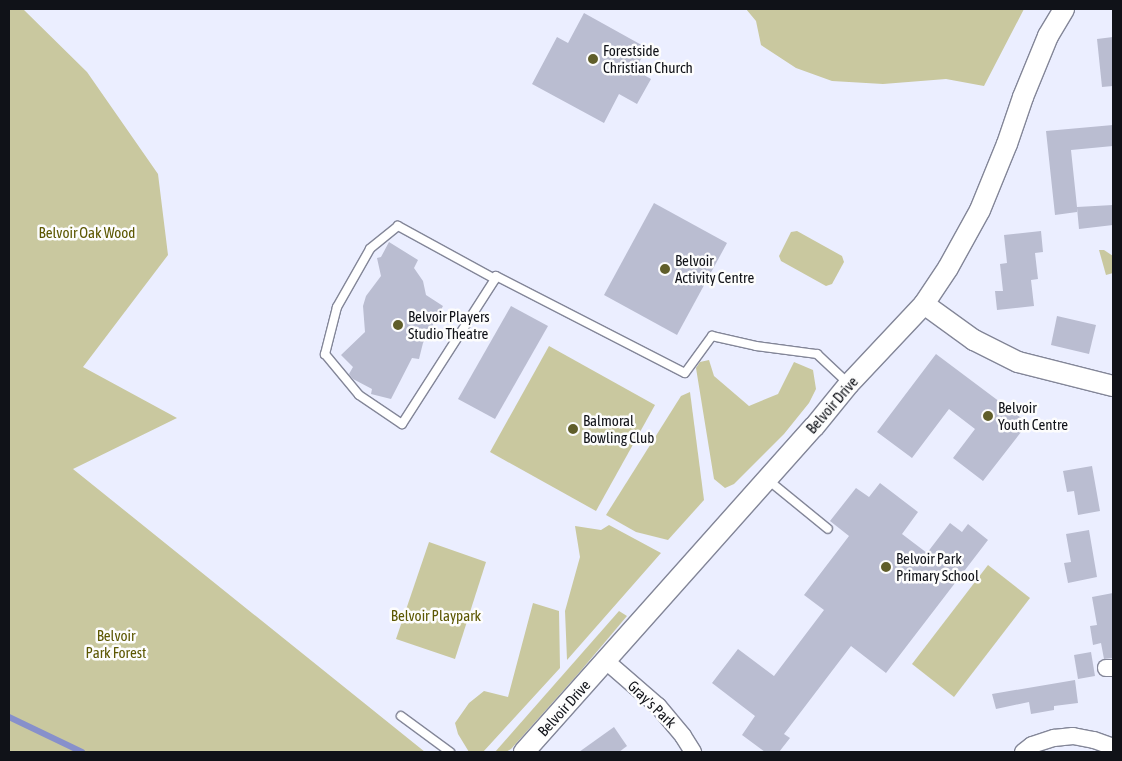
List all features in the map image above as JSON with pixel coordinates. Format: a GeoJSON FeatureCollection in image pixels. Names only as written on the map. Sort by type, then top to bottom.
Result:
{"type":"FeatureCollection","features":[{"type":"Feature","properties":{"kind":"street","name":"Belvoir Drive"},"geometry":{"type":"LineString","coordinates":[[524,752],[849,384],[924,304],[948,268],[980,210],[1007,144],[1026,88],[1048,36],[1064,9]]}},
{"type":"Feature","properties":{"kind":"street"},"geometry":{"type":"LineString","coordinates":[[924,304],[974,340],[1018,362],[1113,386]]}},
{"type":"Feature","properties":{"kind":"street","name":"Gray's Park"},"geometry":{"type":"LineString","coordinates":[[606,660],[658,706],[683,736],[692,752]]}},
{"type":"Feature","properties":{"kind":"street"},"geometry":{"type":"LineString","coordinates":[[1023,752],[1032,745],[1072,736],[1094,740],[1113,747]]}},
{"type":"Feature","properties":{"kind":"lane"},"geometry":{"type":"LineString","coordinates":[[495,279],[398,226],[370,249],[337,307],[325,354],[359,395],[402,424],[495,279],[496,276],[685,373],[712,336],[756,346],[817,354],[849,384]]}},
{"type":"Feature","properties":{"kind":"lane"},"geometry":{"type":"LineString","coordinates":[[767,479],[828,530]]}},
{"type":"Feature","properties":{"kind":"lane"},"geometry":{"type":"LineString","coordinates":[[401,716],[450,752]]}},
{"type":"Feature","properties":{"kind":"green space","name":"Belvoir Park Forest"},"geometry":{"type":"Polygon","coordinates":[[[9,9],[23,9],[87,72],[158,174],[168,255],[83,367],[177,418],[73,469],[425,752],[9,752],[9,9]]]}},
{"type":"Feature","properties":{"kind":"green space"},"geometry":{"type":"Polygon","coordinates":[[[746,9],[1024,9],[984,86],[946,79],[883,84],[832,81],[796,68],[761,45],[756,21],[746,9]]]}},
{"type":"Feature","properties":{"kind":"green space"},"geometry":{"type":"Polygon","coordinates":[[[797,231],[842,256],[844,262],[832,284],[826,286],[781,261],[779,256],[791,232],[797,231]]]}},
{"type":"Feature","properties":{"kind":"green space"},"geometry":{"type":"Polygon","coordinates":[[[1099,250],[1104,250],[1113,256],[1113,273],[1106,275],[1099,250]]]}},
{"type":"Feature","properties":{"kind":"green space","name":"Balmoral Bowling Club"},"geometry":{"type":"Polygon","coordinates":[[[549,346],[655,405],[596,511],[490,452],[549,346]]]}},
{"type":"Feature","properties":{"kind":"green space"},"geometry":{"type":"Polygon","coordinates":[[[709,360],[714,376],[749,406],[778,394],[794,362],[813,370],[816,389],[809,403],[784,434],[734,484],[725,488],[714,479],[696,368],[700,362],[709,360]]]}},
{"type":"Feature","properties":{"kind":"green space"},"geometry":{"type":"Polygon","coordinates":[[[690,392],[704,500],[668,540],[636,532],[606,515],[681,396],[690,392]]]}},
{"type":"Feature","properties":{"kind":"green space"},"geometry":{"type":"Polygon","coordinates":[[[609,525],[661,553],[567,660],[565,611],[580,557],[575,526],[601,530],[609,525]]]}},
{"type":"Feature","properties":{"kind":"green space","name":"Belvoir Playpark"},"geometry":{"type":"Polygon","coordinates":[[[429,542],[486,562],[455,659],[396,639],[429,542]]]}},
{"type":"Feature","properties":{"kind":"green space"},"geometry":{"type":"Polygon","coordinates":[[[988,565],[1030,598],[954,697],[912,664],[988,565]]]}},
{"type":"Feature","properties":{"kind":"green space"},"geometry":{"type":"Polygon","coordinates":[[[533,603],[559,611],[560,668],[483,752],[469,752],[458,734],[455,723],[469,703],[484,691],[508,697],[533,603]]]}},
{"type":"Feature","properties":{"kind":"green space"},"geometry":{"type":"Polygon","coordinates":[[[619,611],[627,616],[578,674],[511,749],[506,752],[495,752],[619,611]]]}},
{"type":"Feature","properties":{"kind":"building","name":"Forestside Christian Church"},"geometry":{"type":"Polygon","coordinates":[[[584,13],[647,48],[635,70],[651,79],[637,104],[619,94],[604,123],[532,84],[557,37],[568,43],[584,13]]]}},
{"type":"Feature","properties":{"kind":"building"},"geometry":{"type":"Polygon","coordinates":[[[1113,37],[1113,86],[1102,87],[1097,39],[1113,37]]]}},
{"type":"Feature","properties":{"kind":"building"},"geometry":{"type":"Polygon","coordinates":[[[1113,125],[1113,146],[1071,150],[1077,207],[1113,205],[1113,225],[1079,229],[1077,208],[1077,212],[1055,215],[1046,131],[1113,125]]]}},
{"type":"Feature","properties":{"kind":"building","name":"Belvoir Activity Centre"},"geometry":{"type":"Polygon","coordinates":[[[654,203],[727,243],[677,335],[604,295],[654,203]]]}},
{"type":"Feature","properties":{"kind":"building"},"geometry":{"type":"Polygon","coordinates":[[[1041,231],[1043,252],[1035,253],[1038,279],[1031,280],[1034,306],[997,310],[995,291],[1003,291],[1000,264],[1007,263],[1004,235],[1041,231]]]}},
{"type":"Feature","properties":{"kind":"building","name":"Belvoir Players Studio Theatre"},"geometry":{"type":"Polygon","coordinates":[[[389,242],[418,260],[414,268],[423,281],[426,295],[443,306],[423,343],[419,359],[412,358],[391,399],[371,394],[372,389],[353,379],[349,374],[353,367],[341,355],[365,332],[363,306],[366,296],[381,276],[377,258],[381,257],[389,242]]]}},
{"type":"Feature","properties":{"kind":"building"},"geometry":{"type":"Polygon","coordinates":[[[511,306],[548,326],[495,419],[458,399],[511,306]]]}},
{"type":"Feature","properties":{"kind":"building"},"geometry":{"type":"Polygon","coordinates":[[[1057,316],[1096,325],[1089,354],[1051,345],[1057,316]]]}},
{"type":"Feature","properties":{"kind":"building","name":"Belvoir Youth Centre"},"geometry":{"type":"Polygon","coordinates":[[[936,354],[1028,423],[983,481],[953,458],[975,429],[949,409],[912,458],[877,432],[936,354]]]}},
{"type":"Feature","properties":{"kind":"building"},"geometry":{"type":"Polygon","coordinates":[[[1092,466],[1100,511],[1078,515],[1074,491],[1067,492],[1063,471],[1092,466]]]}},
{"type":"Feature","properties":{"kind":"building"},"geometry":{"type":"Polygon","coordinates":[[[880,483],[918,512],[902,534],[927,553],[950,523],[962,532],[968,524],[988,540],[886,673],[851,646],[784,734],[790,738],[779,752],[765,752],[742,735],[755,716],[712,683],[738,649],[774,676],[824,610],[804,595],[849,536],[830,521],[856,488],[869,497],[880,483]]]}},
{"type":"Feature","properties":{"kind":"building"},"geometry":{"type":"Polygon","coordinates":[[[1089,530],[1097,577],[1068,583],[1064,563],[1071,562],[1066,534],[1089,530]]]}},
{"type":"Feature","properties":{"kind":"building"},"geometry":{"type":"Polygon","coordinates":[[[1113,593],[1113,658],[1104,659],[1101,643],[1093,645],[1090,626],[1097,625],[1092,597],[1113,593]]]}},
{"type":"Feature","properties":{"kind":"building"},"geometry":{"type":"Polygon","coordinates":[[[1091,652],[1095,676],[1078,679],[1074,655],[1091,652]]]}},
{"type":"Feature","properties":{"kind":"building"},"geometry":{"type":"Polygon","coordinates":[[[1075,680],[1078,703],[1054,706],[1054,710],[1031,714],[1029,702],[996,709],[992,694],[1075,680]]]}},
{"type":"Feature","properties":{"kind":"building"},"geometry":{"type":"Polygon","coordinates":[[[614,727],[627,746],[619,752],[579,752],[614,727]]]}},
{"type":"Feature","properties":{"kind":"waterway"},"geometry":{"type":"LineString","coordinates":[[9,717],[82,752]]}},
{"type":"Feature","properties":{"kind":"place","name":"Forestside Christian Church"},"geometry":{"type":"Point","coordinates":[593,59]}},
{"type":"Feature","properties":{"kind":"place","name":"Belvoir Activity Centre"},"geometry":{"type":"Point","coordinates":[665,269]}},
{"type":"Feature","properties":{"kind":"place","name":"Belvoir Players Studio Theatre"},"geometry":{"type":"Point","coordinates":[398,325]}},
{"type":"Feature","properties":{"kind":"place","name":"Belvoir Youth Centre"},"geometry":{"type":"Point","coordinates":[988,416]}},
{"type":"Feature","properties":{"kind":"place","name":"Balmoral Bowling Club"},"geometry":{"type":"Point","coordinates":[573,429]}},
{"type":"Feature","properties":{"kind":"place","name":"Belvoir Park Primary School"},"geometry":{"type":"Point","coordinates":[886,567]}},
{"type":"Feature","properties":{"kind":"park label","name":"Belvoir Oak Wood"},"geometry":{"type":"Point","coordinates":[87,233]}}]}
